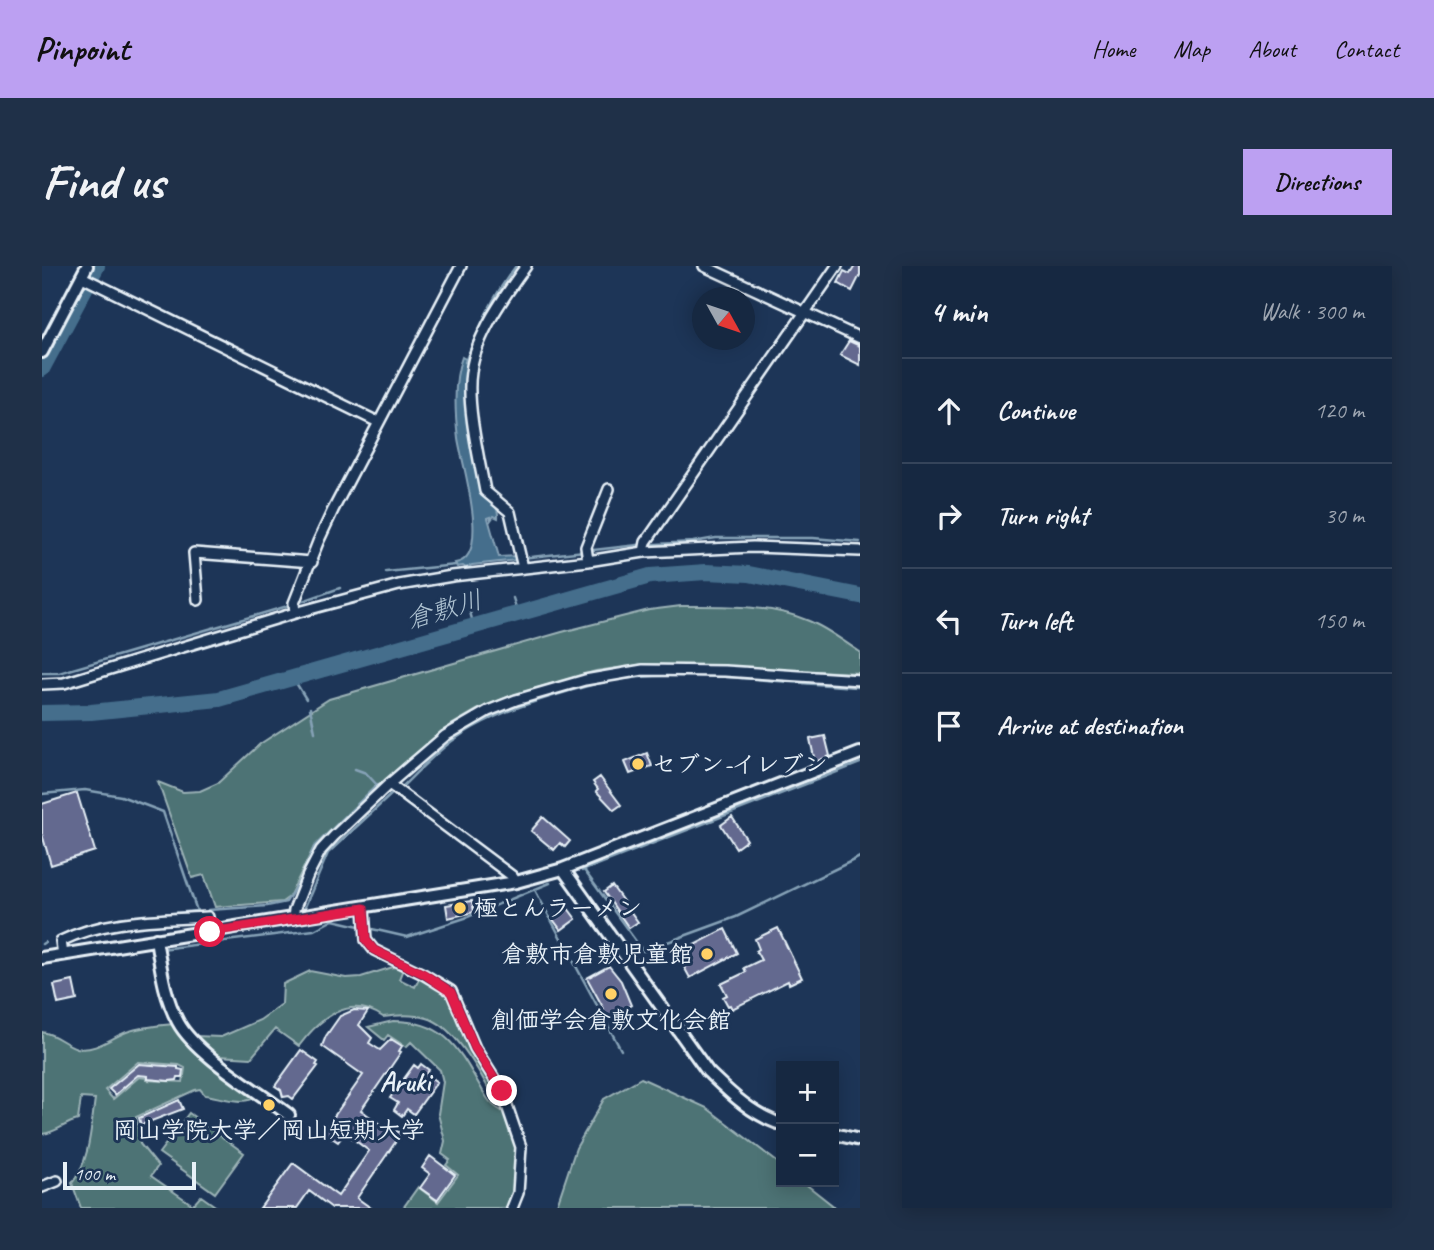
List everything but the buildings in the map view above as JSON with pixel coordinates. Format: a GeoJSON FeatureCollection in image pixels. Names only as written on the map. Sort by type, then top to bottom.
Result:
{"type":"FeatureCollection","features":[{"type":"Feature","properties":{"kind":"street"},"geometry":{"type":"LineString","coordinates":[[42,352],[86,279],[87,266]]}},
{"type":"Feature","properties":{"kind":"street"},"geometry":{"type":"LineString","coordinates":[[294,608],[318,542],[461,266]]}},
{"type":"Feature","properties":{"kind":"street"},"geometry":{"type":"LineString","coordinates":[[521,561],[510,512],[485,491],[473,416],[471,373],[477,350],[502,299],[526,266]]}},
{"type":"Feature","properties":{"kind":"street"},"geometry":{"type":"LineString","coordinates":[[704,266],[860,338]]}},
{"type":"Feature","properties":{"kind":"street"},"geometry":{"type":"LineString","coordinates":[[645,547],[837,266]]}},
{"type":"Feature","properties":{"kind":"street"},"geometry":{"type":"LineString","coordinates":[[86,279],[378,422]]}},
{"type":"Feature","properties":{"kind":"street"},"geometry":{"type":"LineString","coordinates":[[587,554],[609,489]]}},
{"type":"Feature","properties":{"kind":"street"},"geometry":{"type":"LineString","coordinates":[[42,684],[64,683],[294,608],[399,584],[521,561],[645,547],[860,551]]}},
{"type":"Feature","properties":{"kind":"street"},"geometry":{"type":"LineString","coordinates":[[198,600],[194,553],[312,562]]}},
{"type":"Feature","properties":{"kind":"street"},"geometry":{"type":"LineString","coordinates":[[293,919],[293,910],[321,850],[393,787],[445,736],[476,716],[516,700],[585,680],[643,670],[772,673],[860,680]]}},
{"type":"Feature","properties":{"kind":"street"},"geometry":{"type":"LineString","coordinates":[[42,958],[157,947],[210,932],[516,882],[563,869],[860,753]]}},
{"type":"Feature","properties":{"kind":"street"},"geometry":{"type":"LineString","coordinates":[[393,787],[512,876],[516,882]]}},
{"type":"Feature","properties":{"kind":"street"},"geometry":{"type":"LineString","coordinates":[[563,869],[708,1072],[733,1096],[776,1122]]}},
{"type":"Feature","properties":{"kind":"street"},"geometry":{"type":"LineString","coordinates":[[364,908],[366,940],[374,950],[424,974],[451,992],[475,1048],[502,1091],[522,1147],[521,1176],[512,1208]]}},
{"type":"Feature","properties":{"kind":"street"},"geometry":{"type":"LineString","coordinates":[[63,955],[61,941],[117,925],[208,917],[210,932]]}},
{"type":"Feature","properties":{"kind":"street"},"geometry":{"type":"LineString","coordinates":[[157,947],[162,979],[179,1023],[196,1044],[289,1115]]}},
{"type":"Feature","properties":{"kind":"street"},"geometry":{"type":"LineString","coordinates":[[839,1135],[860,1140]]}},
{"type":"Feature","properties":{"kind":"street"},"geometry":{"type":"LineString","coordinates":[[42,1187],[57,1181]]}},
{"type":"Feature","properties":{"kind":"green space"},"geometry":{"type":"Polygon","coordinates":[[[681,606],[729,606],[794,615],[829,631],[860,652],[860,673],[645,664],[596,671],[510,696],[451,725],[403,764],[314,847],[289,897],[282,902],[215,907],[204,875],[192,878],[158,782],[183,792],[200,791],[218,783],[260,744],[329,699],[562,632],[649,610],[681,606]]]}},
{"type":"Feature","properties":{"kind":"green space"},"geometry":{"type":"Polygon","coordinates":[[[393,967],[403,969],[399,979],[415,987],[420,977],[448,992],[463,1032],[503,1104],[501,1106],[496,1103],[468,1054],[458,1042],[438,1023],[427,1018],[405,1015],[383,1017],[370,1010],[347,1009],[326,1018],[299,1046],[275,1029],[251,1058],[218,1056],[197,1036],[221,1037],[260,1020],[282,1004],[283,984],[310,971],[346,978],[361,977],[393,967]]]}},
{"type":"Feature","properties":{"kind":"green space"},"geometry":{"type":"Polygon","coordinates":[[[393,1021],[425,1026],[447,1038],[464,1059],[488,1099],[506,1113],[517,1160],[516,1183],[508,1208],[403,1208],[418,1187],[438,1202],[458,1175],[446,1165],[450,1160],[442,1154],[445,1141],[438,1114],[443,1082],[440,1070],[411,1042],[406,1047],[388,1035],[384,1040],[368,1027],[393,1021]]]}},
{"type":"Feature","properties":{"kind":"green space"},"geometry":{"type":"Polygon","coordinates":[[[173,1024],[192,1050],[256,1097],[245,1101],[232,1100],[205,1095],[200,1089],[136,1117],[140,1144],[158,1166],[151,1176],[193,1205],[201,1196],[218,1208],[81,1208],[72,1183],[83,1165],[95,1099],[81,1098],[78,1120],[42,1134],[42,1032],[83,1049],[95,1047],[129,1031],[173,1024]],[[138,1062],[105,1090],[113,1099],[139,1077],[183,1082],[185,1068],[179,1065],[138,1062]]]}},
{"type":"Feature","properties":{"kind":"green space"},"geometry":{"type":"Polygon","coordinates":[[[641,1078],[707,1108],[776,1161],[776,1187],[809,1187],[836,1208],[556,1208],[576,1148],[604,1099],[641,1078]]]}},
{"type":"Feature","properties":{"kind":"green space"},"geometry":{"type":"Polygon","coordinates":[[[189,1113],[244,1153],[215,1193],[159,1153],[189,1113]]]}},
{"type":"Feature","properties":{"kind":"water"},"geometry":{"type":"Polygon","coordinates":[[[462,357],[469,361],[483,493],[494,504],[498,514],[498,518],[488,518],[499,557],[516,556],[517,560],[466,568],[457,567],[455,563],[466,557],[472,545],[473,528],[456,418],[456,386],[462,357]]]}},
{"type":"Feature","properties":{"kind":"waterway"},"geometry":{"type":"LineString","coordinates":[[42,369],[97,266]]}},
{"type":"Feature","properties":{"kind":"waterway"},"geometry":{"type":"LineString","coordinates":[[418,356],[466,266]]}},
{"type":"Feature","properties":{"kind":"waterway"},"geometry":{"type":"LineString","coordinates":[[465,362],[493,300],[516,266]]}},
{"type":"Feature","properties":{"kind":"waterway"},"geometry":{"type":"LineString","coordinates":[[830,284],[843,266]]}},
{"type":"Feature","properties":{"kind":"waterway"},"geometry":{"type":"LineString","coordinates":[[672,512],[714,451]]}},
{"type":"Feature","properties":{"kind":"waterway"},"geometry":{"type":"LineString","coordinates":[[334,518],[341,505]]}},
{"type":"Feature","properties":{"kind":"waterway"},"geometry":{"type":"LineString","coordinates":[[522,558],[716,538],[813,538],[860,542]]}},
{"type":"Feature","properties":{"kind":"waterway"},"geometry":{"type":"LineString","coordinates":[[386,572],[456,565]]}},
{"type":"Feature","properties":{"kind":"waterway"},"geometry":{"type":"LineString","coordinates":[[287,606],[304,568]]}},
{"type":"Feature","properties":{"kind":"waterway","name":"倉敷川"},"geometry":{"type":"LineString","coordinates":[[42,713],[91,712],[219,699],[650,576],[706,572],[749,574],[860,596]]}},
{"type":"Feature","properties":{"kind":"waterway"},"geometry":{"type":"LineString","coordinates":[[297,603],[340,588]]}},
{"type":"Feature","properties":{"kind":"waterway"},"geometry":{"type":"LineString","coordinates":[[513,598],[518,614]]}},
{"type":"Feature","properties":{"kind":"waterway"},"geometry":{"type":"LineString","coordinates":[[42,673],[59,673],[291,605]]}},
{"type":"Feature","properties":{"kind":"waterway"},"geometry":{"type":"LineString","coordinates":[[469,608],[474,627]]}},
{"type":"Feature","properties":{"kind":"waterway"},"geometry":{"type":"LineString","coordinates":[[401,788],[438,752],[473,727],[519,707],[598,684],[631,678],[688,676],[860,687]]}},
{"type":"Feature","properties":{"kind":"waterway"},"geometry":{"type":"LineString","coordinates":[[293,678],[306,699]]}},
{"type":"Feature","properties":{"kind":"waterway"},"geometry":{"type":"LineString","coordinates":[[310,708],[315,732]]}},
{"type":"Feature","properties":{"kind":"waterway"},"geometry":{"type":"LineString","coordinates":[[584,870],[860,763]]}},
{"type":"Feature","properties":{"kind":"waterway"},"geometry":{"type":"LineString","coordinates":[[355,769],[366,773],[377,785]]}},
{"type":"Feature","properties":{"kind":"waterway"},"geometry":{"type":"LineString","coordinates":[[208,910],[286,902],[301,878],[314,847],[378,784]]}},
{"type":"Feature","properties":{"kind":"waterway"},"geometry":{"type":"LineString","coordinates":[[42,794],[85,790],[121,796],[163,812],[197,911]]}},
{"type":"Feature","properties":{"kind":"waterway"},"geometry":{"type":"LineString","coordinates":[[304,909],[328,853],[395,791]]}},
{"type":"Feature","properties":{"kind":"waterway"},"geometry":{"type":"LineString","coordinates":[[582,871],[584,870],[643,951],[736,917],[860,857]]}},
{"type":"Feature","properties":{"kind":"waterway"},"geometry":{"type":"LineString","coordinates":[[161,949],[314,930],[333,920],[407,937],[465,918],[550,883]]}},
{"type":"Feature","properties":{"kind":"waterway"},"geometry":{"type":"LineString","coordinates":[[535,890],[621,1050]]}},
{"type":"Feature","properties":{"kind":"waterway"},"geometry":{"type":"LineString","coordinates":[[119,918],[196,911]]}},
{"type":"Feature","properties":{"kind":"place","name":"セブン-イレブン"},"geometry":{"type":"Point","coordinates":[638,764]}},
{"type":"Feature","properties":{"kind":"place","name":"極とんラーメン"},"geometry":{"type":"Point","coordinates":[460,908]}},
{"type":"Feature","properties":{"kind":"place","name":"倉敷市倉敷児童館"},"geometry":{"type":"Point","coordinates":[707,954]}},
{"type":"Feature","properties":{"kind":"place","name":"創価学会倉敷文化会館"},"geometry":{"type":"Point","coordinates":[611,994]}},
{"type":"Feature","properties":{"kind":"place","name":"岡山学院大学／岡山短期大学"},"geometry":{"type":"Point","coordinates":[269,1105]}},
{"type":"Feature","properties":{"kind":"district","name":"Aruki"},"geometry":{"type":"Point","coordinates":[405,1081]}},
{"type":"Feature","properties":{"kind":"route"},"geometry":{"type":"LineString","coordinates":[[210,932],[364,908],[365,934],[369,946],[424,974],[451,992],[475,1048],[502,1091]]}}]}
